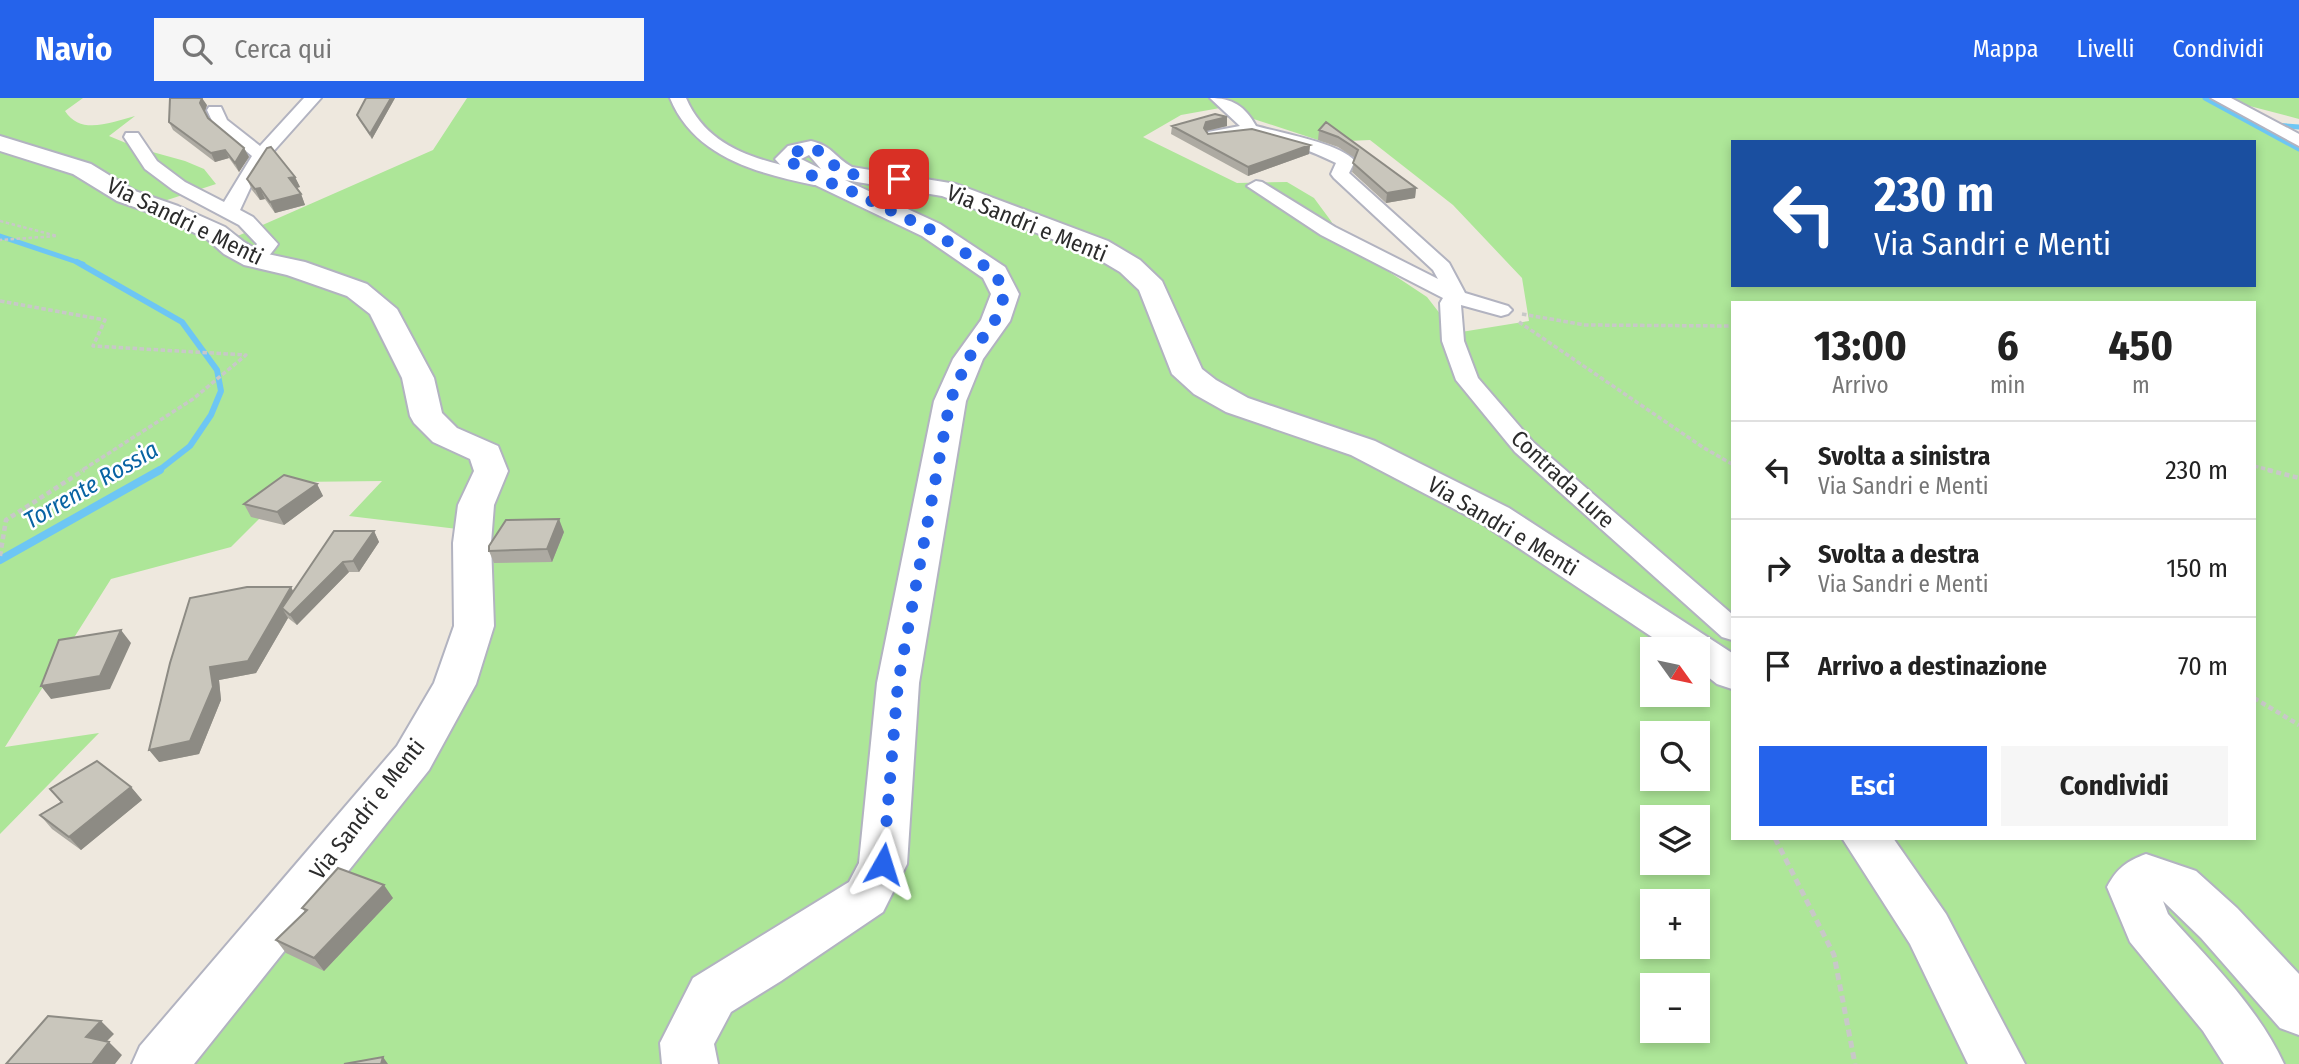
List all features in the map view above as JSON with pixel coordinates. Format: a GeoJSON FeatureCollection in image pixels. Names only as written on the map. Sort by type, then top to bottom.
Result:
{"type":"FeatureCollection","features":[{"type":"Feature","properties":{"kind":"main road","name":"Via Sandri e Menti"},"geometry":{"type":"LineString","coordinates":[[0,143],[82,169],[126,196],[169,211],[216,233],[234,248],[254,259],[295,268],[357,290],[382,309],[418,378],[426,416],[445,435],[486,453],[491,471],[476,505],[472,543],[474,626],[455,684],[413,758],[160,1064]]}},
{"type":"Feature","properties":{"kind":"main road","name":"Via Sandri e Menti"},"geometry":{"type":"LineString","coordinates":[[690,1064],[687,1043],[712,995],[866,897],[883,864],[898,683],[950,401],[968,359],[995,320],[1005,294],[995,273],[931,230],[873,200],[808,174],[787,159],[796,151],[811,148],[821,152],[830,165],[846,173],[947,189],[1098,247],[1130,266],[1152,287],[1188,374],[1205,387],[1237,405],[1363,448],[1496,516],[1704,652],[1731,673]]}},
{"type":"Feature","properties":{"kind":"main road"},"geometry":{"type":"LineString","coordinates":[[1868,840],[1928,929],[1997,1064]]}},
{"type":"Feature","properties":{"kind":"main road"},"geometry":{"type":"LineString","coordinates":[[2256,1064],[2222,1014],[2148,927],[2132,887],[2147,874],[2179,886],[2219,923],[2299,1011]]}},
{"type":"Feature","properties":{"kind":"street"},"geometry":{"type":"LineString","coordinates":[[230,212],[235,194],[262,156],[313,98]]}},
{"type":"Feature","properties":{"kind":"street"},"geometry":{"type":"LineString","coordinates":[[678,98],[682,114],[727,153],[769,169],[824,180]]}},
{"type":"Feature","properties":{"kind":"street"},"geometry":{"type":"LineString","coordinates":[[1218,98],[1244,118],[1250,129]]}},
{"type":"Feature","properties":{"kind":"street"},"geometry":{"type":"LineString","coordinates":[[2219,98],[2299,141]]}},
{"type":"Feature","properties":{"kind":"street"},"geometry":{"type":"LineString","coordinates":[[215,110],[220,122],[262,156]]}},
{"type":"Feature","properties":{"kind":"street"},"geometry":{"type":"LineString","coordinates":[[1214,136],[1250,129],[1328,152],[1346,161],[1340,174],[1442,267],[1457,297]]}},
{"type":"Feature","properties":{"kind":"street"},"geometry":{"type":"LineString","coordinates":[[132,137],[151,165],[179,186],[246,221],[268,244],[254,259]]}},
{"type":"Feature","properties":{"kind":"street"},"geometry":{"type":"LineString","coordinates":[[1256,186],[1328,231],[1457,297],[1501,310]]}},
{"type":"Feature","properties":{"kind":"street","name":"Contrada Lure"},"geometry":{"type":"LineString","coordinates":[[1457,297],[1450,303],[1453,341],[1467,380],[1524,447],[1731,629]]}},
{"type":"Feature","properties":{"kind":"path"},"geometry":{"type":"LineString","coordinates":[[0,220],[57,236],[0,240]]}},
{"type":"Feature","properties":{"kind":"path"},"geometry":{"type":"LineString","coordinates":[[0,301],[105,320],[93,346],[246,355],[193,399],[6,520],[0,556]]}},
{"type":"Feature","properties":{"kind":"path"},"geometry":{"type":"LineString","coordinates":[[1501,310],[1585,325],[1731,326]]}},
{"type":"Feature","properties":{"kind":"path"},"geometry":{"type":"LineString","coordinates":[[1501,310],[1704,449],[1731,463]]}},
{"type":"Feature","properties":{"kind":"path"},"geometry":{"type":"LineString","coordinates":[[2256,467],[2299,478]]}},
{"type":"Feature","properties":{"kind":"path"},"geometry":{"type":"LineString","coordinates":[[2256,699],[2299,725]]}},
{"type":"Feature","properties":{"kind":"path"},"geometry":{"type":"LineString","coordinates":[[1776,840],[1834,955],[1855,1064]]}},
{"type":"Feature","properties":{"kind":"green space"},"geometry":{"type":"Polygon","coordinates":[[[0,98],[83,98],[65,111],[72,119],[88,125],[107,124],[135,116],[109,136],[204,169],[216,184],[155,204],[233,238],[433,150],[467,98],[2299,98],[2299,119],[2238,103],[2231,107],[2233,115],[2299,143],[2299,1064],[157,1064],[410,749],[462,657],[466,530],[349,516],[382,481],[296,482],[231,547],[111,579],[5,747],[99,733],[0,834],[0,98]],[[1220,108],[1181,115],[1143,137],[1237,183],[1287,182],[1314,198],[1341,240],[1427,297],[1455,333],[1529,321],[1522,278],[1453,205],[1370,140],[1324,142],[1220,108]]]}},
{"type":"Feature","properties":{"kind":"building"},"geometry":{"type":"Polygon","coordinates":[[[170,98],[202,98],[200,103],[208,118],[244,148],[235,163],[225,150],[211,153],[169,122],[170,98]]]}},
{"type":"Feature","properties":{"kind":"building"},"geometry":{"type":"Polygon","coordinates":[[[366,98],[391,98],[370,134],[357,115],[366,98]]]}},
{"type":"Feature","properties":{"kind":"building"},"geometry":{"type":"Polygon","coordinates":[[[1215,114],[1227,117],[1206,122],[1204,128],[1208,134],[1252,129],[1310,145],[1248,167],[1172,126],[1215,114]]]}},
{"type":"Feature","properties":{"kind":"building"},"geometry":{"type":"Polygon","coordinates":[[[1326,122],[1416,188],[1387,193],[1353,163],[1358,150],[1338,137],[1319,130],[1326,122]]]}},
{"type":"Feature","properties":{"kind":"building"},"geometry":{"type":"Polygon","coordinates":[[[271,147],[295,177],[289,178],[301,194],[270,202],[260,188],[255,189],[247,179],[267,148],[271,147]]]}},
{"type":"Feature","properties":{"kind":"building"},"geometry":{"type":"Polygon","coordinates":[[[284,475],[317,484],[277,512],[244,504],[284,475]]]}},
{"type":"Feature","properties":{"kind":"building"},"geometry":{"type":"Polygon","coordinates":[[[559,519],[547,549],[489,551],[489,546],[506,520],[559,519]]]}},
{"type":"Feature","properties":{"kind":"building"},"geometry":{"type":"Polygon","coordinates":[[[334,531],[374,531],[353,561],[343,562],[290,615],[282,608],[334,531]]]}},
{"type":"Feature","properties":{"kind":"building"},"geometry":{"type":"Polygon","coordinates":[[[247,587],[291,587],[248,661],[210,667],[213,687],[190,741],[149,750],[170,663],[190,598],[247,587]]]}},
{"type":"Feature","properties":{"kind":"building"},"geometry":{"type":"Polygon","coordinates":[[[121,630],[100,676],[41,686],[59,640],[121,630]]]}},
{"type":"Feature","properties":{"kind":"building"},"geometry":{"type":"Polygon","coordinates":[[[97,761],[131,787],[69,837],[40,815],[62,802],[50,789],[97,761]]]}},
{"type":"Feature","properties":{"kind":"building"},"geometry":{"type":"Polygon","coordinates":[[[338,868],[384,885],[314,958],[276,940],[307,910],[302,908],[338,868]]]}},
{"type":"Feature","properties":{"kind":"building"},"geometry":{"type":"Polygon","coordinates":[[[48,1016],[101,1021],[86,1037],[109,1042],[92,1064],[6,1064],[48,1016]]]}},
{"type":"Feature","properties":{"kind":"building"},"geometry":{"type":"Polygon","coordinates":[[[383,1057],[381,1064],[344,1064],[383,1057]]]}},
{"type":"Feature","properties":{"kind":"waterway"},"geometry":{"type":"LineString","coordinates":[[2205,98],[2299,149]]}},
{"type":"Feature","properties":{"kind":"waterway"},"geometry":{"type":"LineString","coordinates":[[2274,125],[2299,127]]}},
{"type":"Feature","properties":{"kind":"waterway","name":"Torrente Rossia"},"geometry":{"type":"LineString","coordinates":[[0,236],[83,264]]}},
{"type":"Feature","properties":{"kind":"waterway","name":"Torrente Rossia"},"geometry":{"type":"LineString","coordinates":[[77,262],[182,322],[217,370],[221,391],[211,415],[190,446],[158,471]]}},
{"type":"Feature","properties":{"kind":"waterway","name":"Torrente Rossia"},"geometry":{"type":"LineString","coordinates":[[0,560],[160,470]]}},
{"type":"Feature","properties":{"kind":"route"},"geometry":{"type":"LineString","coordinates":[[883,864],[892,790],[898,683],[950,401],[968,359],[995,320],[1005,294],[995,273],[931,230],[894,210],[808,174],[787,159],[796,151],[811,148],[821,152],[830,165],[846,173],[899,179]]}}]}
